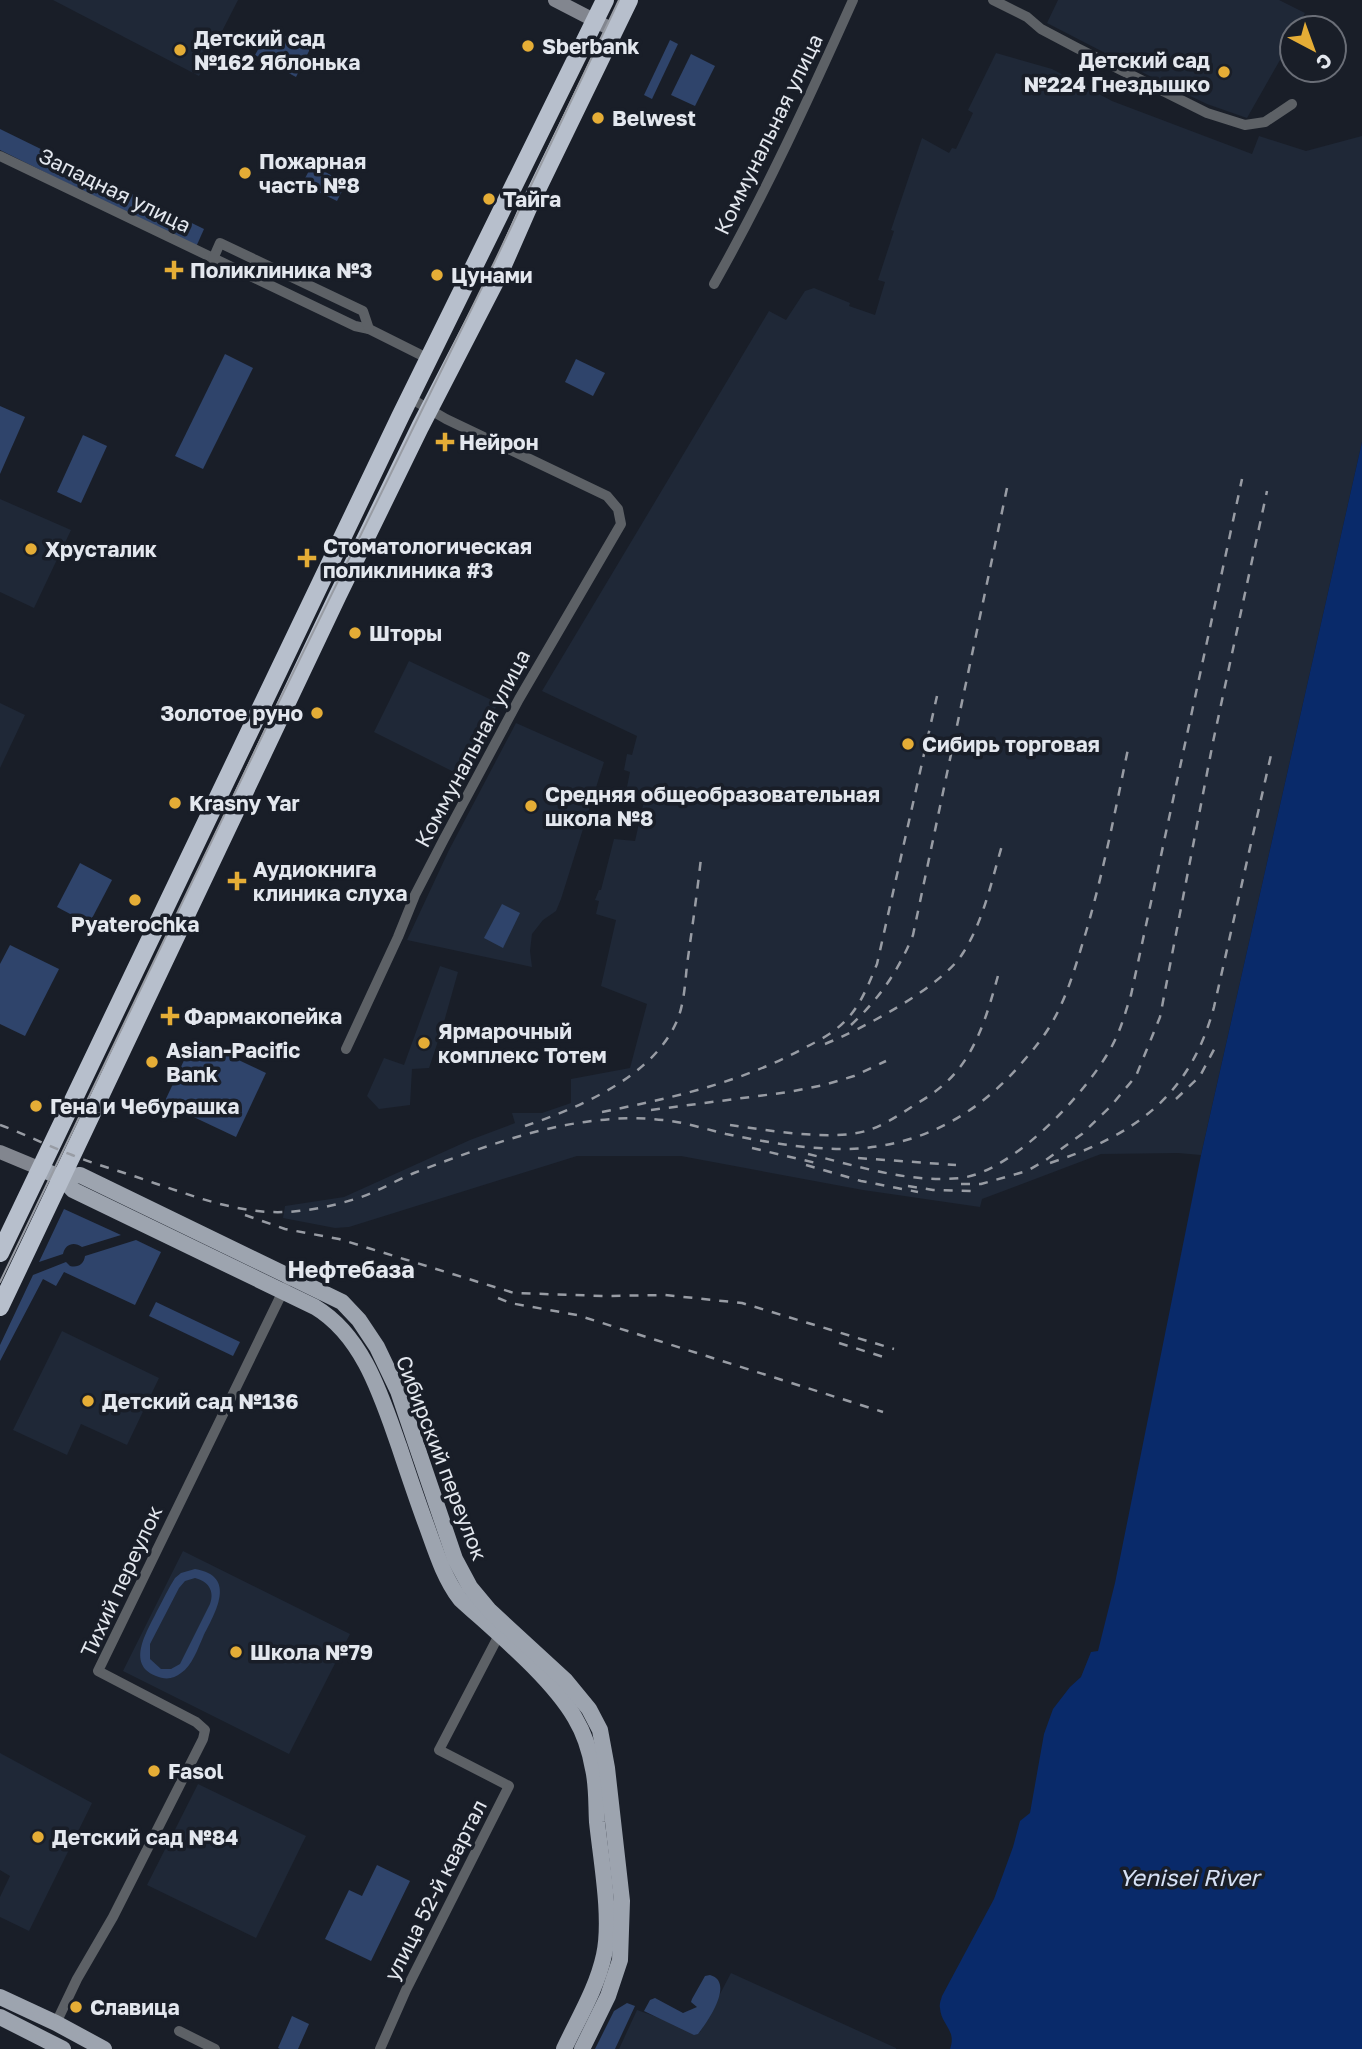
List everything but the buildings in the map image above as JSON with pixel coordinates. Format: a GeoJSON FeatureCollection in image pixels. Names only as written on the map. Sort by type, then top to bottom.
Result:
{"type":"FeatureCollection","features":[{"type":"Feature","properties":{"kind":"highway"},"geometry":{"type":"LineString","coordinates":[[0,1253],[186,861],[604,0]]}},
{"type":"Feature","properties":{"kind":"highway"},"geometry":{"type":"LineString","coordinates":[[0,1307],[244,791],[500,272],[629,0]]}},
{"type":"Feature","properties":{"kind":"main road","name":"Сибирский переулок"},"geometry":{"type":"LineString","coordinates":[[41,1168],[62,1178],[73,1190],[286,1284],[342,1302],[359,1320],[377,1347],[398,1391],[455,1559],[470,1587],[561,1687],[600,1769],[622,1901],[614,1933],[604,1953],[598,1975],[564,2049]]}},
{"type":"Feature","properties":{"kind":"main road","name":"Сибирский переулок"},"geometry":{"type":"LineString","coordinates":[[286,1284],[331,1316],[367,1365],[382,1398],[439,1563],[453,1590],[542,1676],[561,1687]]}},
{"type":"Feature","properties":{"kind":"main road","name":"Сибирский переулок"},"geometry":{"type":"LineString","coordinates":[[582,2049],[608,1996],[620,1961],[614,1933]]}},
{"type":"Feature","properties":{"kind":"main road"},"geometry":{"type":"LineString","coordinates":[[0,1997],[104,2049]]}},
{"type":"Feature","properties":{"kind":"main road"},"geometry":{"type":"LineString","coordinates":[[0,2017],[63,2049]]}},
{"type":"Feature","properties":{"kind":"street"},"geometry":{"type":"LineString","coordinates":[[555,0],[615,31]]}},
{"type":"Feature","properties":{"kind":"street","name":"Коммунальная улица"},"geometry":{"type":"LineString","coordinates":[[714,284],[807,102],[853,0]]}},
{"type":"Feature","properties":{"kind":"street"},"geometry":{"type":"LineString","coordinates":[[993,0],[1027,16],[1041,29],[1207,113],[1245,125],[1265,122],[1292,104]]}},
{"type":"Feature","properties":{"kind":"street","name":"Западная улица"},"geometry":{"type":"LineString","coordinates":[[0,156],[429,359]]}},
{"type":"Feature","properties":{"kind":"street","name":"Западная улица"},"geometry":{"type":"LineString","coordinates":[[213,259],[220,243],[252,257],[363,311],[369,329]]}},
{"type":"Feature","properties":{"kind":"street"},"geometry":{"type":"LineString","coordinates":[[410,398],[430,410]]}},
{"type":"Feature","properties":{"kind":"street","name":"Коммунальная улица"},"geometry":{"type":"LineString","coordinates":[[346,1049],[415,895],[444,839],[526,688],[621,524],[618,509],[607,496],[430,410]]}},
{"type":"Feature","properties":{"kind":"street"},"geometry":{"type":"LineString","coordinates":[[0,1152],[41,1168]]}},
{"type":"Feature","properties":{"kind":"street","name":"Тихий переулок"},"geometry":{"type":"LineString","coordinates":[[56,2023],[77,1979],[113,1917],[203,1739],[205,1730],[196,1722],[97,1671],[286,1284]]}},
{"type":"Feature","properties":{"kind":"street","name":"улица 52-й квартал"},"geometry":{"type":"LineString","coordinates":[[380,2049],[509,1786],[439,1750],[499,1635]]}},
{"type":"Feature","properties":{"kind":"street"},"geometry":{"type":"LineString","coordinates":[[179,2031],[215,2049]]}},
{"type":"Feature","properties":{"kind":"shaded area","name":"Детский сад №162 Яблонька"},"geometry":{"type":"Polygon","coordinates":[[[53,0],[238,0],[199,76],[53,0]]]}},
{"type":"Feature","properties":{"kind":"shaded area"},"geometry":{"type":"Polygon","coordinates":[[[1058,0],[1279,0],[1305,13],[1278,14],[1278,64],[1247,118],[1207,104],[1167,85],[1047,23],[1058,0]]]}},
{"type":"Feature","properties":{"kind":"shaded area"},"geometry":{"type":"Polygon","coordinates":[[[270,28],[310,49],[296,77],[255,55],[270,28]]]}},
{"type":"Feature","properties":{"kind":"shaded area"},"geometry":{"type":"Polygon","coordinates":[[[670,40],[678,44],[652,99],[644,95],[670,40]]]}},
{"type":"Feature","properties":{"kind":"shaded area"},"geometry":{"type":"Polygon","coordinates":[[[996,53],[1052,69],[1112,101],[1252,154],[1259,136],[1306,151],[1362,136],[1362,442],[1201,1155],[1101,1154],[982,1199],[980,1207],[863,1190],[681,1156],[577,1156],[349,1227],[335,1228],[283,1218],[285,1206],[344,1197],[470,1140],[515,1123],[512,1113],[542,1113],[571,1103],[571,1079],[630,1068],[647,1004],[601,986],[616,920],[596,914],[599,901],[595,900],[601,890],[614,839],[635,841],[646,792],[627,787],[630,772],[624,770],[627,754],[632,755],[637,736],[542,691],[769,311],[786,320],[805,291],[814,288],[850,303],[849,306],[875,315],[885,282],[878,280],[894,231],[891,230],[922,138],[949,153],[952,148],[956,149],[973,113],[968,110],[996,53]]]}},
{"type":"Feature","properties":{"kind":"shaded area"},"geometry":{"type":"Polygon","coordinates":[[[691,54],[715,66],[695,106],[671,95],[691,54]]]}},
{"type":"Feature","properties":{"kind":"shaded area"},"geometry":{"type":"Polygon","coordinates":[[[0,129],[204,229],[196,247],[0,150],[0,129]]]}},
{"type":"Feature","properties":{"kind":"shaded area"},"geometry":{"type":"Polygon","coordinates":[[[312,165],[346,183],[337,201],[302,184],[312,165]]]}},
{"type":"Feature","properties":{"kind":"shaded area"},"geometry":{"type":"Polygon","coordinates":[[[225,354],[253,368],[203,469],[175,456],[225,354]]]}},
{"type":"Feature","properties":{"kind":"shaded area"},"geometry":{"type":"Polygon","coordinates":[[[576,359],[605,373],[593,396],[565,382],[576,359]]]}},
{"type":"Feature","properties":{"kind":"shaded area"},"geometry":{"type":"Polygon","coordinates":[[[0,406],[25,417],[0,474],[0,406]]]}},
{"type":"Feature","properties":{"kind":"shaded area"},"geometry":{"type":"Polygon","coordinates":[[[83,435],[107,446],[81,503],[57,492],[83,435]]]}},
{"type":"Feature","properties":{"kind":"shaded area","name":"Хрусталик"},"geometry":{"type":"Polygon","coordinates":[[[0,499],[71,530],[34,608],[0,592],[0,499]]]}},
{"type":"Feature","properties":{"kind":"shaded area"},"geometry":{"type":"Polygon","coordinates":[[[409,661],[498,703],[462,776],[374,732],[409,661]]]}},
{"type":"Feature","properties":{"kind":"shaded area"},"geometry":{"type":"Polygon","coordinates":[[[0,703],[25,715],[0,768],[0,703]]]}},
{"type":"Feature","properties":{"kind":"shaded area","name":"Средняя общеобразовательная школа №8"},"geometry":{"type":"Polygon","coordinates":[[[516,723],[604,762],[556,911],[543,920],[532,934],[532,967],[407,940],[449,850],[516,723]]]}},
{"type":"Feature","properties":{"kind":"shaded area"},"geometry":{"type":"Polygon","coordinates":[[[80,863],[112,880],[89,924],[57,907],[80,863]]]}},
{"type":"Feature","properties":{"kind":"shaded area"},"geometry":{"type":"Polygon","coordinates":[[[502,904],[520,913],[503,948],[484,938],[502,904]]]}},
{"type":"Feature","properties":{"kind":"shaded area"},"geometry":{"type":"Polygon","coordinates":[[[10,945],[59,969],[25,1036],[0,1024],[0,964],[10,945]]]}},
{"type":"Feature","properties":{"kind":"shaded area","name":"Ярмарочный комплекс Тотем"},"geometry":{"type":"Polygon","coordinates":[[[440,966],[458,972],[429,1068],[412,1069],[410,1105],[379,1109],[367,1096],[384,1058],[404,1065],[440,966]]]}},
{"type":"Feature","properties":{"kind":"shaded area"},"geometry":{"type":"Polygon","coordinates":[[[194,1039],[266,1073],[236,1137],[164,1103],[194,1039]]]}},
{"type":"Feature","properties":{"kind":"shaded area"},"geometry":{"type":"Polygon","coordinates":[[[64,1209],[121,1235],[82,1247],[70,1244],[63,1254],[39,1262],[64,1209]]]}},
{"type":"Feature","properties":{"kind":"shaded area"},"geometry":{"type":"Polygon","coordinates":[[[136,1240],[161,1252],[135,1305],[64,1272],[56,1286],[43,1279],[0,1361],[0,1345],[33,1275],[66,1262],[70,1266],[78,1266],[85,1256],[136,1240]]]}},
{"type":"Feature","properties":{"kind":"shaded area"},"geometry":{"type":"Polygon","coordinates":[[[156,1302],[240,1342],[233,1356],[149,1316],[156,1302]]]}},
{"type":"Feature","properties":{"kind":"shaded area","name":"Детский сад №136"},"geometry":{"type":"Polygon","coordinates":[[[62,1331],[159,1378],[127,1445],[81,1424],[67,1455],[13,1430],[62,1331]]]}},
{"type":"Feature","properties":{"kind":"shaded area","name":"Школа №79"},"geometry":{"type":"Polygon","coordinates":[[[183,1551],[350,1634],[289,1754],[123,1671],[183,1551]]]}},
{"type":"Feature","properties":{"kind":"shaded area"},"geometry":{"type":"Polygon","coordinates":[[[195,1569],[208,1573],[216,1579],[220,1587],[220,1597],[188,1666],[175,1677],[163,1678],[147,1671],[140,1655],[141,1646],[168,1590],[181,1573],[195,1569]],[[200,1579],[185,1581],[179,1588],[150,1644],[150,1659],[161,1669],[171,1669],[180,1664],[210,1604],[211,1591],[200,1579]]]}},
{"type":"Feature","properties":{"kind":"shaded area","name":"Детский сад №84"},"geometry":{"type":"Polygon","coordinates":[[[0,1753],[92,1803],[29,1931],[0,1917],[0,1897],[10,1876],[0,1870],[0,1753]]]}},
{"type":"Feature","properties":{"kind":"shaded area"},"geometry":{"type":"Polygon","coordinates":[[[198,1784],[306,1836],[256,1938],[147,1885],[198,1784]]]}},
{"type":"Feature","properties":{"kind":"shaded area"},"geometry":{"type":"Polygon","coordinates":[[[377,1865],[410,1881],[371,1961],[325,1939],[349,1890],[362,1896],[377,1865]]]}},
{"type":"Feature","properties":{"kind":"shaded area"},"geometry":{"type":"Polygon","coordinates":[[[731,1973],[896,2049],[619,2049],[637,2010],[700,2032],[731,1973]]]}},
{"type":"Feature","properties":{"kind":"shaded area"},"geometry":{"type":"Polygon","coordinates":[[[710,1975],[717,1979],[720,1993],[713,2011],[698,2034],[694,2035],[644,2011],[650,2000],[655,1998],[683,2013],[697,2007],[691,2002],[692,1999],[705,1976],[710,1975]]]}},
{"type":"Feature","properties":{"kind":"shaded area"},"geometry":{"type":"Polygon","coordinates":[[[627,2003],[635,2006],[615,2049],[595,2049],[614,2011],[627,2003]]]}},
{"type":"Feature","properties":{"kind":"shaded area"},"geometry":{"type":"Polygon","coordinates":[[[292,2016],[309,2024],[298,2049],[280,2049],[278,2048],[292,2016]]]}},
{"type":"Feature","properties":{"kind":"water","name":"Yenisei River"},"geometry":{"type":"Polygon","coordinates":[[[1362,442],[1362,2049],[950,2049],[952,2037],[941,2014],[942,1996],[994,1899],[1020,1821],[1030,1813],[1044,1734],[1053,1709],[1081,1677],[1091,1652],[1098,1651],[1115,1583],[1201,1155],[1362,442]]]}},
{"type":"Feature","properties":{"kind":"tram line"},"geometry":{"type":"LineString","coordinates":[[0,1282],[619,0]]}},
{"type":"Feature","properties":{"kind":"railway"},"geometry":{"type":"LineString","coordinates":[[808,1154],[902,1176],[941,1179],[981,1173],[1027,1145],[1049,1125],[1089,1081],[1104,1059],[1117,1035],[1131,995],[1242,479]]}},
{"type":"Feature","properties":{"kind":"railway"},"geometry":{"type":"LineString","coordinates":[[851,1025],[871,1005],[887,983],[913,935],[1007,488]]}},
{"type":"Feature","properties":{"kind":"railway"},"geometry":{"type":"LineString","coordinates":[[961,1184],[981,1184],[1027,1171],[1046,1160],[1082,1134],[1136,1076],[1160,1017],[1213,742],[1267,491]]}},
{"type":"Feature","properties":{"kind":"railway"},"geometry":{"type":"LineString","coordinates":[[602,1112],[681,1095],[757,1070],[822,1039],[856,1008],[877,964],[937,696]]}},
{"type":"Feature","properties":{"kind":"railway"},"geometry":{"type":"LineString","coordinates":[[0,1125],[82,1159],[186,1194],[218,1204],[268,1212],[303,1211],[347,1202],[414,1173],[498,1143],[564,1125],[595,1121],[634,1118],[663,1120],[760,1141],[818,1148],[876,1147],[904,1141],[930,1132],[977,1105],[1020,1065],[1050,1025],[1068,987],[1086,932],[1129,744]]}},
{"type":"Feature","properties":{"kind":"railway"},"geometry":{"type":"LineString","coordinates":[[1050,1163],[1080,1152],[1133,1125],[1155,1108],[1174,1088],[1190,1065],[1204,1038],[1214,1007],[1271,755]]}},
{"type":"Feature","properties":{"kind":"railway"},"geometry":{"type":"LineString","coordinates":[[825,1044],[900,1006],[953,966],[977,927],[1003,842]]}},
{"type":"Feature","properties":{"kind":"railway"},"geometry":{"type":"LineString","coordinates":[[525,1126],[567,1110],[611,1088],[649,1060],[665,1042],[679,1016],[682,1002],[701,858]]}},
{"type":"Feature","properties":{"kind":"railway"},"geometry":{"type":"LineString","coordinates":[[730,1125],[800,1134],[838,1135],[869,1130],[893,1119],[938,1089],[962,1065],[982,1026],[999,972]]}},
{"type":"Feature","properties":{"kind":"railway"},"geometry":{"type":"LineString","coordinates":[[1176,1099],[1200,1076],[1218,1042]]}},
{"type":"Feature","properties":{"kind":"railway"},"geometry":{"type":"LineString","coordinates":[[651,1110],[824,1085],[854,1076],[886,1061]]}},
{"type":"Feature","properties":{"kind":"railway"},"geometry":{"type":"LineString","coordinates":[[752,1148],[816,1163]]}},
{"type":"Feature","properties":{"kind":"railway"},"geometry":{"type":"LineString","coordinates":[[858,1158],[956,1165]]}},
{"type":"Feature","properties":{"kind":"railway"},"geometry":{"type":"LineString","coordinates":[[806,1165],[861,1181],[918,1192]]}},
{"type":"Feature","properties":{"kind":"railway"},"geometry":{"type":"LineString","coordinates":[[908,1186],[971,1191]]}},
{"type":"Feature","properties":{"kind":"railway"},"geometry":{"type":"LineString","coordinates":[[245,1215],[285,1229],[339,1239],[514,1293],[665,1295],[742,1303],[894,1349]]}},
{"type":"Feature","properties":{"kind":"railway"},"geometry":{"type":"LineString","coordinates":[[498,1298],[510,1303],[577,1315],[883,1412]]}},
{"type":"Feature","properties":{"kind":"railway"},"geometry":{"type":"LineString","coordinates":[[839,1343],[890,1359]]}},
{"type":"Feature","properties":{"kind":"place","name":"Sberbank"},"geometry":{"type":"Point","coordinates":[528,46]}},
{"type":"Feature","properties":{"kind":"place","name":"Детский сад №162 Яблонька"},"geometry":{"type":"Point","coordinates":[180,50]}},
{"type":"Feature","properties":{"kind":"place","name":"Детский сад №224 Гнездышко"},"geometry":{"type":"Point","coordinates":[1224,72]}},
{"type":"Feature","properties":{"kind":"place","name":"Belwest"},"geometry":{"type":"Point","coordinates":[598,118]}},
{"type":"Feature","properties":{"kind":"place","name":"Пожарная часть №8"},"geometry":{"type":"Point","coordinates":[245,173]}},
{"type":"Feature","properties":{"kind":"place","name":"Тайга"},"geometry":{"type":"Point","coordinates":[489,199]}},
{"type":"Feature","properties":{"kind":"place","name":"Поликлиника №3"},"geometry":{"type":"Point","coordinates":[174,270]}},
{"type":"Feature","properties":{"kind":"place","name":"Цунами"},"geometry":{"type":"Point","coordinates":[437,275]}},
{"type":"Feature","properties":{"kind":"place","name":"Нейрон"},"geometry":{"type":"Point","coordinates":[445,442]}},
{"type":"Feature","properties":{"kind":"place","name":"Хрусталик"},"geometry":{"type":"Point","coordinates":[31,549]}},
{"type":"Feature","properties":{"kind":"place","name":"Стоматологическая поликлиника #3"},"geometry":{"type":"Point","coordinates":[307,558]}},
{"type":"Feature","properties":{"kind":"place","name":"Шторы"},"geometry":{"type":"Point","coordinates":[355,633]}},
{"type":"Feature","properties":{"kind":"place","name":"Золотое руно"},"geometry":{"type":"Point","coordinates":[317,713]}},
{"type":"Feature","properties":{"kind":"place","name":"Сибирь торговая"},"geometry":{"type":"Point","coordinates":[908,744]}},
{"type":"Feature","properties":{"kind":"place","name":"Krasny Yar"},"geometry":{"type":"Point","coordinates":[175,803]}},
{"type":"Feature","properties":{"kind":"place","name":"Средняя общеобразовательная школа №8"},"geometry":{"type":"Point","coordinates":[531,806]}},
{"type":"Feature","properties":{"kind":"place","name":"Аудиокнига клиника слуха"},"geometry":{"type":"Point","coordinates":[237,881]}},
{"type":"Feature","properties":{"kind":"place","name":"Pyaterochka"},"geometry":{"type":"Point","coordinates":[135,900]}},
{"type":"Feature","properties":{"kind":"place","name":"Фармакопейка"},"geometry":{"type":"Point","coordinates":[170,1016]}},
{"type":"Feature","properties":{"kind":"place","name":"Ярмарочный комплекс Тотем"},"geometry":{"type":"Point","coordinates":[424,1043]}},
{"type":"Feature","properties":{"kind":"place","name":"Asian-Pacific Bank"},"geometry":{"type":"Point","coordinates":[152,1062]}},
{"type":"Feature","properties":{"kind":"place","name":"Гена и Чебурашка"},"geometry":{"type":"Point","coordinates":[36,1106]}},
{"type":"Feature","properties":{"kind":"place","name":"Детский сад №136"},"geometry":{"type":"Point","coordinates":[88,1401]}},
{"type":"Feature","properties":{"kind":"place","name":"Школа №79"},"geometry":{"type":"Point","coordinates":[236,1652]}},
{"type":"Feature","properties":{"kind":"place","name":"Fasol"},"geometry":{"type":"Point","coordinates":[154,1771]}},
{"type":"Feature","properties":{"kind":"place","name":"Детский сад №84"},"geometry":{"type":"Point","coordinates":[38,1837]}},
{"type":"Feature","properties":{"kind":"place","name":"Славица"},"geometry":{"type":"Point","coordinates":[76,2007]}},
{"type":"Feature","properties":{"kind":"district","name":"Нефтебаза"},"geometry":{"type":"Point","coordinates":[351,1269]}}]}
